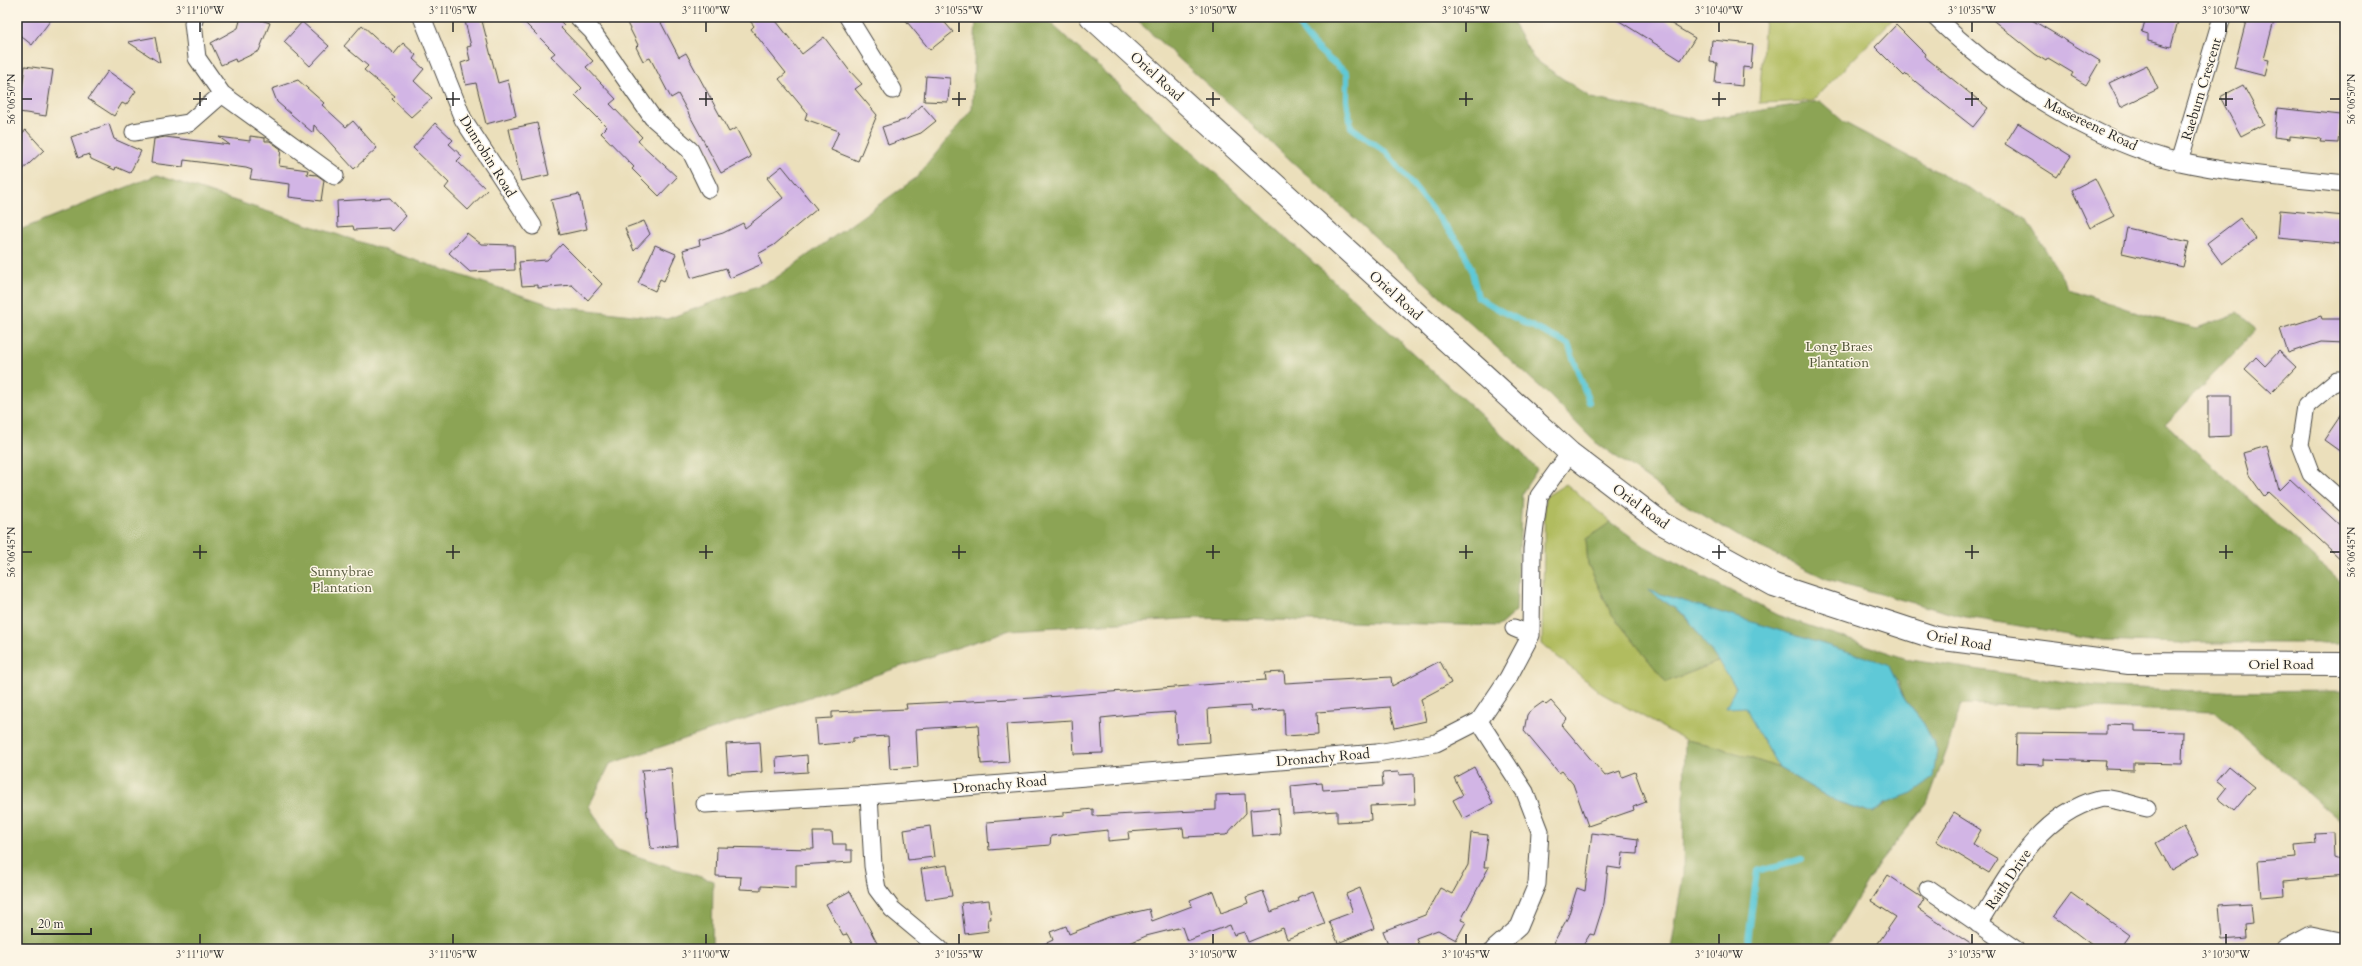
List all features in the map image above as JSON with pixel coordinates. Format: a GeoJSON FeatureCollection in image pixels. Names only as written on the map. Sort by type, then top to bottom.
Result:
{"type":"FeatureCollection","features":[{"type":"Feature","properties":{"kind":"main road","name":"Oriel Road"},"geometry":{"type":"LineString","coordinates":[[1091,17],[1570,453],[1663,524],[1774,585],[1936,638],[2129,663],[2345,664]]}},
{"type":"Feature","properties":{"kind":"street"},"geometry":{"type":"LineString","coordinates":[[195,17],[193,23],[197,58],[222,94],[335,176]]}},
{"type":"Feature","properties":{"kind":"street","name":"Dunrobin Road"},"geometry":{"type":"LineString","coordinates":[[422,17],[463,119],[533,226]]}},
{"type":"Feature","properties":{"kind":"street"},"geometry":{"type":"LineString","coordinates":[[578,17],[592,31],[652,117],[690,150],[709,189]]}},
{"type":"Feature","properties":{"kind":"street"},"geometry":{"type":"LineString","coordinates":[[848,17],[893,90]]}},
{"type":"Feature","properties":{"kind":"street","name":"Massereene Road"},"geometry":{"type":"LineString","coordinates":[[1935,17],[1977,55],[2052,108],[2121,142],[2179,162],[2270,176],[2345,184]]}},
{"type":"Feature","properties":{"kind":"street","name":"Raeburn Crescent"},"geometry":{"type":"LineString","coordinates":[[2179,162],[2222,17]]}},
{"type":"Feature","properties":{"kind":"street"},"geometry":{"type":"LineString","coordinates":[[134,132],[189,123],[222,94]]}},
{"type":"Feature","properties":{"kind":"street"},"geometry":{"type":"LineString","coordinates":[[2345,380],[2337,380],[2306,406],[2300,445],[2311,474],[2345,504]]}},
{"type":"Feature","properties":{"kind":"street","name":"Dronachy Road"},"geometry":{"type":"LineString","coordinates":[[705,804],[869,794],[1377,753],[1436,743],[1479,721],[1508,678],[1531,635],[1532,549],[1538,496],[1570,453]]}},
{"type":"Feature","properties":{"kind":"street"},"geometry":{"type":"LineString","coordinates":[[1514,628],[1531,635]]}},
{"type":"Feature","properties":{"kind":"street"},"geometry":{"type":"LineString","coordinates":[[1479,721],[1525,792],[1540,831],[1536,884],[1519,927],[1494,949]]}},
{"type":"Feature","properties":{"kind":"street"},"geometry":{"type":"LineString","coordinates":[[869,794],[877,889],[892,909],[940,949]]}},
{"type":"Feature","properties":{"kind":"street","name":"Raith Drive"},"geometry":{"type":"LineString","coordinates":[[1978,924],[2026,849],[2065,814],[2100,798],[2147,808]]}},
{"type":"Feature","properties":{"kind":"street","name":"Raith Drive"},"geometry":{"type":"LineString","coordinates":[[1928,889],[2013,948]]}},
{"type":"Feature","properties":{"kind":"street"},"geometry":{"type":"LineString","coordinates":[[2286,949],[2311,935],[2340,941],[2345,945]]}},
{"type":"Feature","properties":{"kind":"green space","name":"Sunnybrae Plantation"},"geometry":{"type":"Polygon","coordinates":[[[976,17],[1044,17],[1518,449],[1537,470],[1522,493],[1516,611],[1499,626],[1197,618],[1010,630],[610,764],[589,806],[615,849],[713,881],[712,949],[17,949],[17,231],[157,175],[554,306],[667,319],[773,280],[916,178],[972,109],[976,17]]]}},
{"type":"Feature","properties":{"kind":"green space","name":"Long Braes Plantation"},"geometry":{"type":"Polygon","coordinates":[[[1133,17],[1509,17],[1534,59],[1591,98],[1700,120],[1820,101],[1845,123],[2027,219],[2069,289],[2147,316],[2197,328],[2237,313],[2257,329],[2166,424],[2345,586],[2345,643],[2180,643],[2103,640],[1960,616],[1827,579],[1743,539],[1678,500],[1595,442],[1549,395],[1133,17]]]}},
{"type":"Feature","properties":{"kind":"green space"},"geometry":{"type":"Polygon","coordinates":[[[1765,17],[1895,17],[1812,101],[1759,103],[1765,17]]]}},
{"type":"Feature","properties":{"kind":"green space"},"geometry":{"type":"Polygon","coordinates":[[[1566,484],[1611,522],[1586,539],[1588,564],[1611,613],[1666,682],[1720,661],[1779,768],[1715,746],[1685,740],[1601,693],[1542,644],[1545,497],[1566,484]]]}},
{"type":"Feature","properties":{"kind":"green space"},"geometry":{"type":"Polygon","coordinates":[[[1611,522],[1644,546],[1777,615],[1910,660],[2095,686],[2218,692],[2345,691],[2345,825],[2215,712],[1961,704],[1948,747],[1927,804],[1877,866],[1827,949],[1671,949],[1683,876],[1685,740],[1715,746],[1779,768],[1833,800],[1873,813],[1894,798],[1912,793],[1924,724],[1905,700],[1898,681],[1650,591],[1685,616],[1720,661],[1666,682],[1611,613],[1588,564],[1586,539],[1611,522]]]}},
{"type":"Feature","properties":{"kind":"water"},"geometry":{"type":"Polygon","coordinates":[[[1648,590],[1888,664],[1905,700],[1924,724],[1937,750],[1933,778],[1912,793],[1885,803],[1873,813],[1833,800],[1779,768],[1754,725],[1746,707],[1726,708],[1736,687],[1686,616],[1648,590]]]}},
{"type":"Feature","properties":{"kind":"building"},"geometry":{"type":"Polygon","coordinates":[[[17,17],[53,17],[32,45],[17,33],[17,17]]]}},
{"type":"Feature","properties":{"kind":"building"},"geometry":{"type":"Polygon","coordinates":[[[241,17],[252,17],[270,23],[259,51],[236,62],[235,59],[221,65],[211,43],[238,28],[241,17]]]}},
{"type":"Feature","properties":{"kind":"building"},"geometry":{"type":"Polygon","coordinates":[[[464,17],[481,17],[498,83],[508,80],[516,116],[486,124],[476,83],[466,85],[461,63],[470,60],[467,47],[471,46],[464,17]]]}},
{"type":"Feature","properties":{"kind":"building"},"geometry":{"type":"Polygon","coordinates":[[[519,17],[556,17],[564,25],[561,28],[593,61],[586,67],[616,99],[610,104],[642,137],[638,141],[677,177],[659,196],[632,169],[634,167],[601,133],[607,127],[575,95],[582,88],[551,56],[555,53],[519,17]]]}},
{"type":"Feature","properties":{"kind":"building"},"geometry":{"type":"Polygon","coordinates":[[[624,17],[658,17],[679,57],[686,53],[729,132],[736,128],[751,157],[721,173],[678,94],[671,98],[650,58],[643,61],[636,47],[638,45],[624,17]]]}},
{"type":"Feature","properties":{"kind":"building"},"geometry":{"type":"Polygon","coordinates":[[[747,17],[773,17],[802,54],[824,37],[849,70],[862,84],[855,89],[877,115],[858,161],[831,150],[839,131],[805,119],[807,113],[779,79],[786,73],[751,29],[754,26],[747,17]]]}},
{"type":"Feature","properties":{"kind":"building"},"geometry":{"type":"Polygon","coordinates":[[[903,17],[940,17],[953,32],[930,50],[903,17]]]}},
{"type":"Feature","properties":{"kind":"building"},"geometry":{"type":"Polygon","coordinates":[[[1613,17],[1660,17],[1695,38],[1681,60],[1613,17]]]}},
{"type":"Feature","properties":{"kind":"building"},"geometry":{"type":"Polygon","coordinates":[[[1989,17],[2027,17],[2100,61],[2086,85],[2071,76],[2073,73],[2048,58],[2046,61],[2035,54],[1989,17]]]}},
{"type":"Feature","properties":{"kind":"building"},"geometry":{"type":"Polygon","coordinates":[[[2146,17],[2179,17],[2171,47],[2148,41],[2148,34],[2142,32],[2146,17]]]}},
{"type":"Feature","properties":{"kind":"building"},"geometry":{"type":"Polygon","coordinates":[[[2247,17],[2275,17],[2264,59],[2269,60],[2265,76],[2234,68],[2247,17]]]}},
{"type":"Feature","properties":{"kind":"building"},"geometry":{"type":"Polygon","coordinates":[[[302,22],[329,46],[310,66],[284,42],[302,22]]]}},
{"type":"Feature","properties":{"kind":"building"},"geometry":{"type":"Polygon","coordinates":[[[362,25],[394,54],[403,43],[416,55],[413,59],[424,69],[414,81],[432,98],[411,117],[392,99],[395,96],[364,70],[368,66],[344,46],[362,25]]]}},
{"type":"Feature","properties":{"kind":"building"},"geometry":{"type":"Polygon","coordinates":[[[1896,25],[1925,54],[1924,56],[1988,108],[1973,127],[1906,74],[1904,76],[1875,47],[1896,25]]]}},
{"type":"Feature","properties":{"kind":"building"},"geometry":{"type":"Polygon","coordinates":[[[155,37],[160,63],[128,42],[155,37]]]}},
{"type":"Feature","properties":{"kind":"building"},"geometry":{"type":"Polygon","coordinates":[[[1712,40],[1753,44],[1751,68],[1743,67],[1742,86],[1715,83],[1717,63],[1710,62],[1712,40]]]}},
{"type":"Feature","properties":{"kind":"building"},"geometry":{"type":"Polygon","coordinates":[[[2147,65],[2158,89],[2121,107],[2109,83],[2147,65]]]}},
{"type":"Feature","properties":{"kind":"building"},"geometry":{"type":"Polygon","coordinates":[[[25,66],[53,70],[46,116],[19,112],[25,66]]]}},
{"type":"Feature","properties":{"kind":"building"},"geometry":{"type":"Polygon","coordinates":[[[108,71],[136,91],[126,105],[122,103],[114,116],[88,99],[108,71]]]}},
{"type":"Feature","properties":{"kind":"building"},"geometry":{"type":"Polygon","coordinates":[[[926,76],[950,78],[948,102],[924,101],[926,76]]]}},
{"type":"Feature","properties":{"kind":"building"},"geometry":{"type":"Polygon","coordinates":[[[298,80],[324,103],[322,105],[346,127],[353,121],[377,148],[354,169],[314,125],[313,133],[277,102],[272,89],[298,80]]]}},
{"type":"Feature","properties":{"kind":"building"},"geometry":{"type":"Polygon","coordinates":[[[2243,85],[2264,124],[2241,136],[2220,97],[2243,85]]]}},
{"type":"Feature","properties":{"kind":"building"},"geometry":{"type":"Polygon","coordinates":[[[922,105],[936,121],[921,133],[888,145],[882,127],[907,119],[922,105]]]}},
{"type":"Feature","properties":{"kind":"building"},"geometry":{"type":"Polygon","coordinates":[[[2277,108],[2341,115],[2338,143],[2320,142],[2321,139],[2290,136],[2290,139],[2274,137],[2277,108]]]}},
{"type":"Feature","properties":{"kind":"building"},"geometry":{"type":"Polygon","coordinates":[[[435,123],[453,140],[449,144],[462,156],[457,161],[487,190],[468,210],[445,188],[449,183],[413,148],[435,123]]]}},
{"type":"Feature","properties":{"kind":"building"},"geometry":{"type":"Polygon","coordinates":[[[537,123],[549,175],[521,181],[509,129],[537,123]]]}},
{"type":"Feature","properties":{"kind":"building"},"geometry":{"type":"Polygon","coordinates":[[[2018,123],[2071,156],[2057,177],[2005,144],[2018,123]]]}},
{"type":"Feature","properties":{"kind":"building"},"geometry":{"type":"Polygon","coordinates":[[[109,124],[114,139],[141,151],[130,173],[116,167],[115,170],[91,159],[89,154],[78,158],[71,137],[109,124]]]}},
{"type":"Feature","properties":{"kind":"building"},"geometry":{"type":"Polygon","coordinates":[[[26,130],[44,150],[17,175],[17,137],[26,130]]]}},
{"type":"Feature","properties":{"kind":"building"},"geometry":{"type":"Polygon","coordinates":[[[250,136],[265,138],[265,141],[270,141],[281,149],[279,166],[308,170],[307,174],[317,175],[324,180],[321,201],[289,197],[290,184],[250,179],[252,170],[246,168],[184,160],[183,167],[151,163],[154,139],[165,137],[230,145],[219,137],[250,141],[250,136]]]}},
{"type":"Feature","properties":{"kind":"building"},"geometry":{"type":"Polygon","coordinates":[[[782,166],[817,209],[774,245],[758,254],[762,264],[730,278],[726,268],[691,278],[683,250],[700,245],[699,240],[723,233],[743,223],[745,228],[783,198],[767,178],[782,166]]]}},
{"type":"Feature","properties":{"kind":"building"},"geometry":{"type":"Polygon","coordinates":[[[2095,178],[2114,216],[2090,228],[2072,190],[2095,178]]]}},
{"type":"Feature","properties":{"kind":"building"},"geometry":{"type":"Polygon","coordinates":[[[579,194],[587,229],[560,235],[551,200],[579,194]]]}},
{"type":"Feature","properties":{"kind":"building"},"geometry":{"type":"Polygon","coordinates":[[[390,198],[406,216],[393,231],[389,228],[354,230],[353,226],[338,227],[337,201],[390,198]]]}},
{"type":"Feature","properties":{"kind":"building"},"geometry":{"type":"Polygon","coordinates":[[[2280,210],[2345,216],[2343,244],[2278,238],[2280,210]]]}},
{"type":"Feature","properties":{"kind":"building"},"geometry":{"type":"Polygon","coordinates":[[[2240,218],[2256,239],[2222,264],[2207,243],[2240,218]]]}},
{"type":"Feature","properties":{"kind":"building"},"geometry":{"type":"Polygon","coordinates":[[[644,221],[650,234],[634,251],[625,228],[644,221]]]}},
{"type":"Feature","properties":{"kind":"building"},"geometry":{"type":"Polygon","coordinates":[[[2127,228],[2189,242],[2183,267],[2122,253],[2127,228]]]}},
{"type":"Feature","properties":{"kind":"building"},"geometry":{"type":"Polygon","coordinates":[[[467,233],[481,244],[514,245],[515,270],[470,272],[449,253],[467,233]]]}},
{"type":"Feature","properties":{"kind":"building"},"geometry":{"type":"Polygon","coordinates":[[[562,244],[602,284],[588,300],[572,285],[538,288],[538,285],[522,286],[519,262],[547,260],[562,244]]]}},
{"type":"Feature","properties":{"kind":"building"},"geometry":{"type":"Polygon","coordinates":[[[655,245],[676,254],[664,281],[660,279],[655,291],[638,283],[655,245]]]}},
{"type":"Feature","properties":{"kind":"building"},"geometry":{"type":"Polygon","coordinates":[[[2321,316],[2322,319],[2345,319],[2345,343],[2321,342],[2288,353],[2280,329],[2321,316]]]}},
{"type":"Feature","properties":{"kind":"building"},"geometry":{"type":"Polygon","coordinates":[[[2279,351],[2296,367],[2271,393],[2245,369],[2256,357],[2265,366],[2279,351]]]}},
{"type":"Feature","properties":{"kind":"building"},"geometry":{"type":"Polygon","coordinates":[[[2208,395],[2231,395],[2231,436],[2208,437],[2208,395]]]}},
{"type":"Feature","properties":{"kind":"building"},"geometry":{"type":"Polygon","coordinates":[[[2345,409],[2345,455],[2324,440],[2345,409]]]}},
{"type":"Feature","properties":{"kind":"building"},"geometry":{"type":"Polygon","coordinates":[[[2267,446],[2279,490],[2290,479],[2345,530],[2345,563],[2268,492],[2264,496],[2249,475],[2243,453],[2267,446]]]}},
{"type":"Feature","properties":{"kind":"building"},"geometry":{"type":"Polygon","coordinates":[[[1440,661],[1451,683],[1421,699],[1426,721],[1395,728],[1390,707],[1317,712],[1318,734],[1285,736],[1284,709],[1251,711],[1250,706],[1208,709],[1210,742],[1177,744],[1175,712],[1101,718],[1103,753],[1074,754],[1072,720],[1006,724],[1009,762],[981,764],[978,725],[916,729],[918,767],[890,769],[888,736],[853,738],[853,742],[818,745],[816,719],[832,718],[832,712],[907,709],[906,704],[1033,698],[1266,680],[1265,673],[1284,672],[1285,683],[1391,677],[1392,686],[1440,661]]]}},
{"type":"Feature","properties":{"kind":"building"},"geometry":{"type":"Polygon","coordinates":[[[1551,701],[1567,719],[1562,725],[1605,776],[1620,771],[1622,777],[1635,772],[1646,802],[1633,807],[1634,810],[1588,826],[1573,784],[1562,771],[1559,773],[1524,731],[1529,712],[1543,702],[1546,705],[1551,701]]]}},
{"type":"Feature","properties":{"kind":"building"},"geometry":{"type":"Polygon","coordinates":[[[2106,724],[2135,725],[2135,731],[2183,732],[2182,764],[2134,763],[2134,770],[2105,769],[2106,761],[2043,759],[2043,765],[2016,764],[2017,733],[2106,734],[2106,724]]]}},
{"type":"Feature","properties":{"kind":"building"},"geometry":{"type":"Polygon","coordinates":[[[760,742],[762,772],[728,774],[726,744],[760,742]]]}},
{"type":"Feature","properties":{"kind":"building"},"geometry":{"type":"Polygon","coordinates":[[[807,755],[808,772],[777,774],[776,758],[807,755]]]}},
{"type":"Feature","properties":{"kind":"building"},"geometry":{"type":"Polygon","coordinates":[[[2228,766],[2254,787],[2234,811],[2218,798],[2226,788],[2216,780],[2228,766]]]}},
{"type":"Feature","properties":{"kind":"building"},"geometry":{"type":"Polygon","coordinates":[[[1474,767],[1493,803],[1463,819],[1453,800],[1463,795],[1454,778],[1474,767]]]}},
{"type":"Feature","properties":{"kind":"building"},"geometry":{"type":"Polygon","coordinates":[[[671,768],[678,846],[651,849],[642,770],[671,768]]]}},
{"type":"Feature","properties":{"kind":"building"},"geometry":{"type":"Polygon","coordinates":[[[1399,772],[1399,775],[1414,774],[1415,804],[1370,806],[1371,820],[1337,822],[1337,811],[1293,814],[1291,786],[1322,783],[1323,790],[1383,786],[1382,773],[1399,772]]]}},
{"type":"Feature","properties":{"kind":"building"},"geometry":{"type":"Polygon","coordinates":[[[1245,794],[1246,813],[1226,835],[1184,837],[1183,828],[1128,832],[1129,839],[1108,841],[1108,830],[1051,836],[1050,845],[989,850],[987,822],[1064,816],[1064,812],[1093,809],[1093,816],[1216,810],[1216,795],[1245,794]]]}},
{"type":"Feature","properties":{"kind":"building"},"geometry":{"type":"Polygon","coordinates":[[[1278,808],[1280,834],[1252,836],[1250,810],[1278,808]]]}},
{"type":"Feature","properties":{"kind":"building"},"geometry":{"type":"Polygon","coordinates":[[[1954,813],[1981,830],[1973,844],[1998,859],[1989,873],[1936,841],[1954,813]]]}},
{"type":"Feature","properties":{"kind":"building"},"geometry":{"type":"Polygon","coordinates":[[[930,826],[934,857],[908,860],[904,830],[930,826]]]}},
{"type":"Feature","properties":{"kind":"building"},"geometry":{"type":"Polygon","coordinates":[[[2184,827],[2199,854],[2171,870],[2156,843],[2184,827]]]}},
{"type":"Feature","properties":{"kind":"building"},"geometry":{"type":"Polygon","coordinates":[[[813,832],[832,832],[833,844],[846,844],[846,850],[852,850],[852,862],[796,865],[796,888],[761,886],[761,890],[740,889],[741,877],[716,876],[717,847],[814,849],[813,832]]]}},
{"type":"Feature","properties":{"kind":"building"},"geometry":{"type":"Polygon","coordinates":[[[2333,832],[2334,857],[2345,861],[2345,876],[2283,881],[2284,896],[2261,898],[2258,861],[2296,858],[2295,845],[2316,843],[2315,833],[2333,832]]]}},
{"type":"Feature","properties":{"kind":"building"},"geometry":{"type":"Polygon","coordinates":[[[1471,833],[1488,835],[1484,867],[1489,867],[1461,920],[1466,922],[1456,940],[1438,930],[1416,938],[1420,949],[1390,949],[1383,931],[1425,915],[1440,888],[1452,894],[1468,865],[1471,833]]]}},
{"type":"Feature","properties":{"kind":"building"},"geometry":{"type":"Polygon","coordinates":[[[1592,833],[1638,839],[1637,854],[1623,853],[1621,869],[1608,867],[1604,903],[1594,935],[1590,934],[1581,949],[1553,949],[1556,944],[1554,942],[1568,917],[1577,888],[1585,891],[1592,833]]]}},
{"type":"Feature","properties":{"kind":"building"},"geometry":{"type":"Polygon","coordinates":[[[947,865],[952,896],[926,900],[921,869],[947,865]]]}},
{"type":"Feature","properties":{"kind":"building"},"geometry":{"type":"Polygon","coordinates":[[[1888,875],[1924,899],[1918,909],[1978,949],[1874,949],[1896,917],[1871,901],[1888,875]]]}},
{"type":"Feature","properties":{"kind":"building"},"geometry":{"type":"Polygon","coordinates":[[[1360,888],[1375,928],[1338,943],[1329,921],[1353,912],[1346,894],[1360,888]]]}},
{"type":"Feature","properties":{"kind":"building"},"geometry":{"type":"Polygon","coordinates":[[[850,891],[880,949],[855,949],[847,934],[843,935],[826,904],[850,891]]]}},
{"type":"Feature","properties":{"kind":"building"},"geometry":{"type":"Polygon","coordinates":[[[1213,891],[1221,913],[1248,903],[1246,897],[1263,891],[1271,912],[1299,901],[1298,897],[1313,891],[1325,924],[1287,939],[1283,928],[1248,942],[1244,932],[1234,935],[1230,925],[1187,941],[1182,927],[1146,936],[1116,949],[1034,949],[1053,940],[1050,932],[1066,926],[1069,934],[1110,918],[1149,909],[1152,921],[1192,906],[1190,900],[1213,891]]]}},
{"type":"Feature","properties":{"kind":"building"},"geometry":{"type":"Polygon","coordinates":[[[2071,893],[2129,935],[2119,949],[2097,949],[2054,916],[2071,893]]]}},
{"type":"Feature","properties":{"kind":"building"},"geometry":{"type":"Polygon","coordinates":[[[989,900],[991,919],[988,919],[989,931],[965,934],[961,903],[989,900]]]}},
{"type":"Feature","properties":{"kind":"building"},"geometry":{"type":"Polygon","coordinates":[[[2250,903],[2252,924],[2245,925],[2246,938],[2222,940],[2219,905],[2250,903]]]}},
{"type":"Feature","properties":{"kind":"waterway"},"geometry":{"type":"LineString","coordinates":[[1297,17],[1299,25],[1309,40],[1347,73],[1347,100],[1351,127],[1387,153],[1462,247],[1471,268],[1478,297],[1503,312],[1568,344],[1589,402]]}},
{"type":"Feature","properties":{"kind":"waterway"},"geometry":{"type":"LineString","coordinates":[[1747,949],[1757,871],[1802,859]]}}]}
